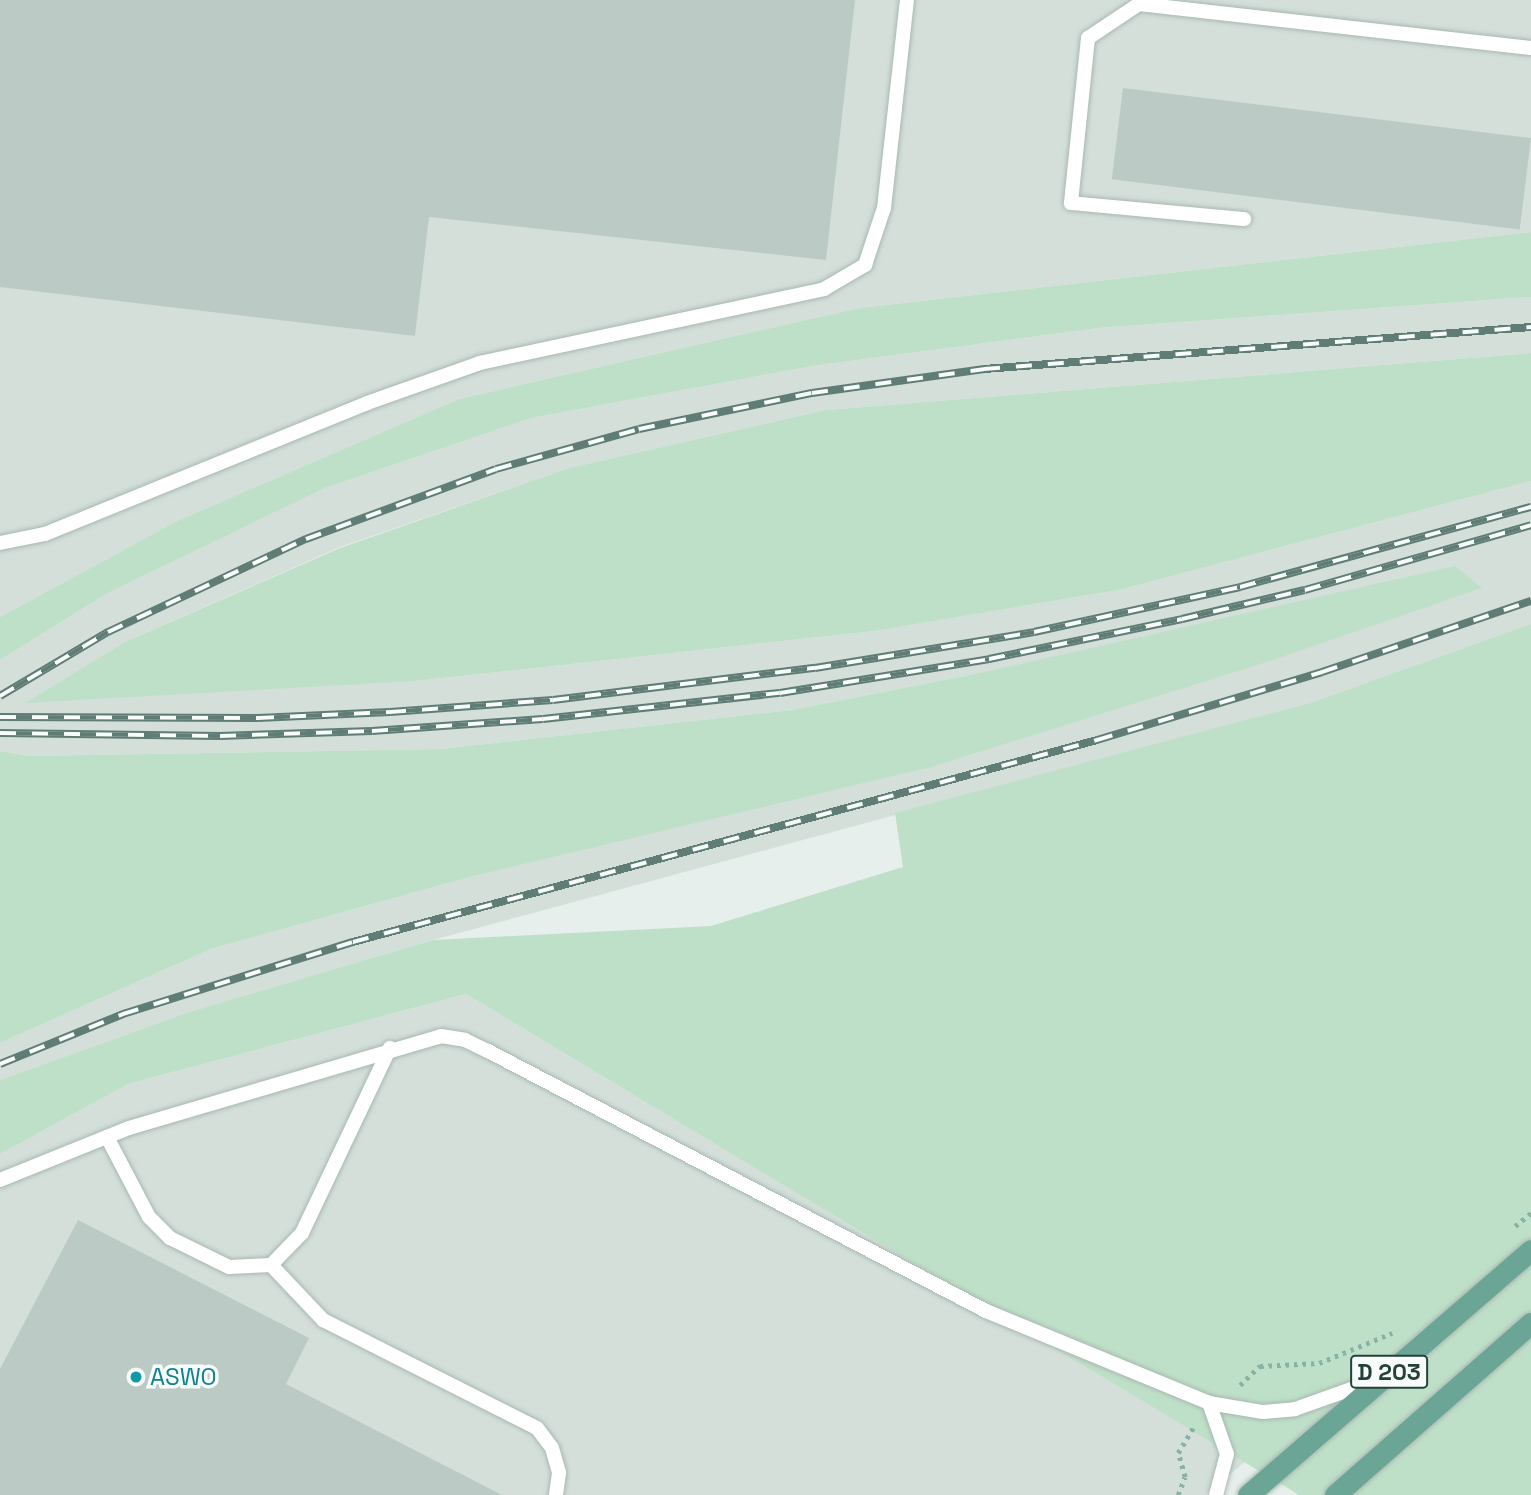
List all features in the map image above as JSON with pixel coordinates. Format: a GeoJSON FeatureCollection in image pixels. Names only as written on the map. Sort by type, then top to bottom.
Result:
{"type":"FeatureCollection","features":[{"type":"Feature","properties":{"kind":"main road","name":"D 203"},"geometry":{"type":"LineString","coordinates":[[1248,1495],[1531,1250]]}},
{"type":"Feature","properties":{"kind":"main road","name":"D 203"},"geometry":{"type":"LineString","coordinates":[[1335,1495],[1531,1323]]}},
{"type":"Feature","properties":{"kind":"lane"},"geometry":{"type":"LineString","coordinates":[[0,543],[45,534],[367,403],[480,363],[824,289],[865,265],[884,208],[907,0]]}},
{"type":"Feature","properties":{"kind":"lane"},"geometry":{"type":"LineString","coordinates":[[1244,219],[1071,203],[1088,38],[1139,2],[1531,48]]}},
{"type":"Feature","properties":{"kind":"lane"},"geometry":{"type":"LineString","coordinates":[[0,1180],[107,1137],[390,1048],[441,1036],[465,1040],[986,1311],[1213,1406],[1263,1412],[1295,1409],[1382,1378]]}},
{"type":"Feature","properties":{"kind":"lane"},"geometry":{"type":"LineString","coordinates":[[107,1137],[149,1217],[170,1238],[229,1267],[271,1265],[302,1233],[390,1048]]}},
{"type":"Feature","properties":{"kind":"lane"},"geometry":{"type":"LineString","coordinates":[[271,1265],[323,1320],[537,1428],[552,1448],[559,1473],[555,1495]]}},
{"type":"Feature","properties":{"kind":"lane"},"geometry":{"type":"LineString","coordinates":[[1213,1406],[1227,1454],[1216,1495]]}},
{"type":"Feature","properties":{"kind":"path"},"geometry":{"type":"LineString","coordinates":[[1511,1230],[1531,1213]]}},
{"type":"Feature","properties":{"kind":"path"},"geometry":{"type":"LineString","coordinates":[[1178,1495],[1185,1477],[1178,1453],[1188,1432],[1213,1406],[1260,1366],[1319,1363],[1391,1333],[1401,1325]]}},
{"type":"Feature","properties":{"kind":"shaded area"},"geometry":{"type":"Polygon","coordinates":[[[0,0],[1531,0],[1531,232],[859,308],[459,399],[177,521],[0,617],[0,0]]]}},
{"type":"Feature","properties":{"kind":"shaded area"},"geometry":{"type":"Polygon","coordinates":[[[1531,297],[1531,353],[826,410],[569,468],[340,547],[127,641],[415,681],[875,631],[1119,590],[1531,481],[1531,624],[1310,703],[433,940],[189,1012],[0,1080],[0,1043],[211,949],[473,876],[985,672],[792,710],[441,749],[28,756],[0,751],[0,660],[108,593],[325,488],[531,418],[812,366],[1098,328],[1531,297]]]}},
{"type":"Feature","properties":{"kind":"shaded area"},"geometry":{"type":"Polygon","coordinates":[[[466,994],[1245,1462],[1205,1495],[0,1495],[0,1154],[128,1084],[466,994]]]}},
{"type":"Feature","properties":{"kind":"green space"},"geometry":{"type":"Polygon","coordinates":[[[1531,232],[1531,297],[1098,328],[812,366],[531,418],[325,488],[108,593],[0,660],[0,617],[177,521],[459,399],[859,308],[1531,232]]]}},
{"type":"Feature","properties":{"kind":"green space"},"geometry":{"type":"Polygon","coordinates":[[[1531,353],[1531,481],[1119,590],[875,631],[415,681],[25,703],[127,641],[340,548],[569,468],[826,410],[1531,353]]]}},
{"type":"Feature","properties":{"kind":"green space"},"geometry":{"type":"Polygon","coordinates":[[[1455,566],[1482,588],[1270,661],[931,767],[473,876],[211,949],[0,1043],[0,751],[28,756],[441,749],[792,710],[985,672],[1455,566]]]}},
{"type":"Feature","properties":{"kind":"green space"},"geometry":{"type":"Polygon","coordinates":[[[1531,624],[1531,1495],[1299,1495],[466,994],[128,1084],[0,1154],[0,1080],[189,1012],[433,940],[711,926],[903,867],[895,813],[1310,703],[1531,624]]]}},
{"type":"Feature","properties":{"kind":"building"},"geometry":{"type":"Polygon","coordinates":[[[0,0],[855,0],[826,260],[429,217],[415,336],[0,287],[0,0]]]}},
{"type":"Feature","properties":{"kind":"building"},"geometry":{"type":"Polygon","coordinates":[[[1123,88],[1531,138],[1520,229],[1112,179],[1123,88]]]}},
{"type":"Feature","properties":{"kind":"building","name":"ASWO"},"geometry":{"type":"Polygon","coordinates":[[[78,1220],[309,1338],[286,1384],[502,1495],[0,1495],[0,1369],[78,1220]]]}},
{"type":"Feature","properties":{"kind":"railway"},"geometry":{"type":"LineString","coordinates":[[0,696],[108,632],[306,539],[496,469],[639,429],[812,393],[984,369],[1531,327]]}},
{"type":"Feature","properties":{"kind":"railway"},"geometry":{"type":"LineString","coordinates":[[0,717],[258,718],[390,712],[553,700],[815,668],[1034,632],[1240,587],[1531,507]]}},
{"type":"Feature","properties":{"kind":"railway"},"geometry":{"type":"LineString","coordinates":[[0,733],[220,736],[372,731],[543,719],[780,693],[989,659],[1182,619],[1305,590],[1531,525]]}},
{"type":"Feature","properties":{"kind":"railway"},"geometry":{"type":"LineString","coordinates":[[0,1064],[123,1014],[353,942],[1097,740],[1322,672],[1531,601]]}},
{"type":"Feature","properties":{"kind":"place","name":"ASWO"},"geometry":{"type":"Point","coordinates":[136,1377]}}]}
